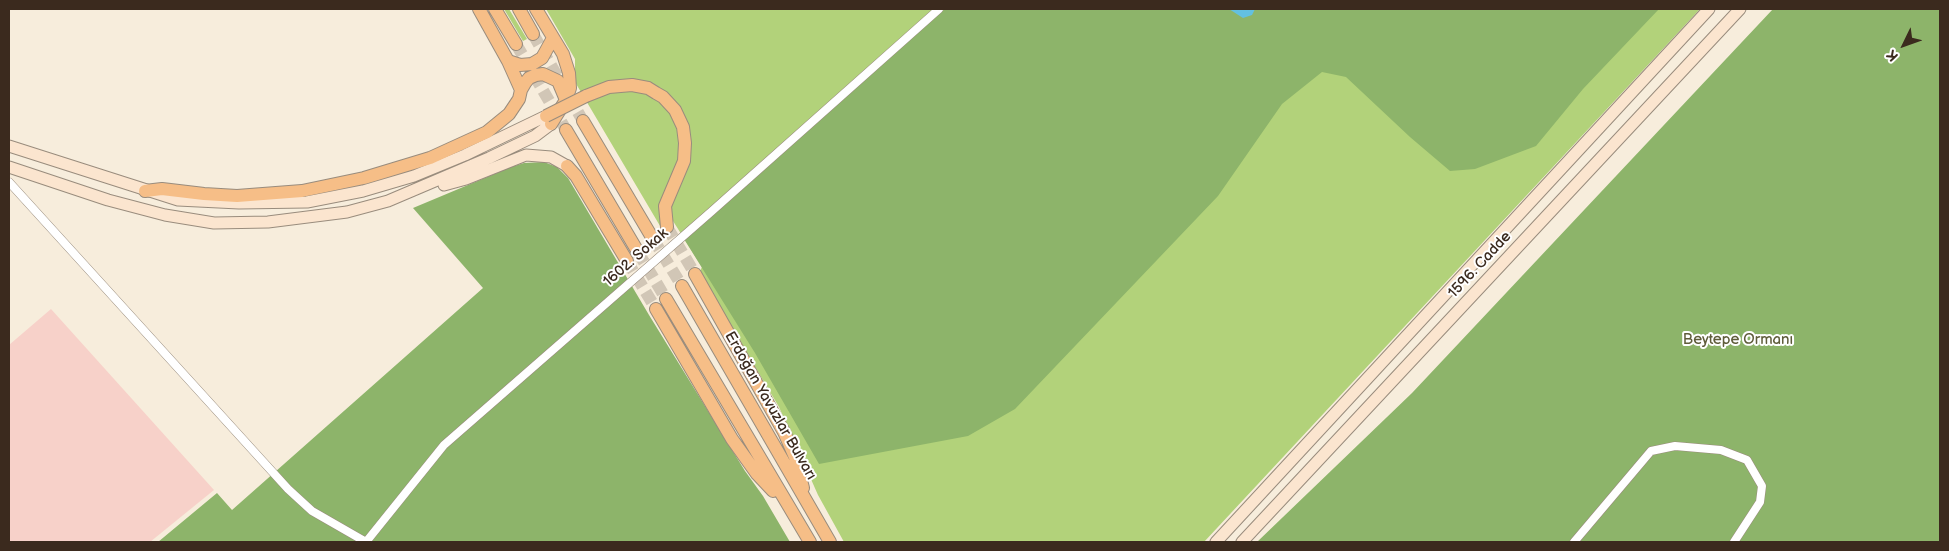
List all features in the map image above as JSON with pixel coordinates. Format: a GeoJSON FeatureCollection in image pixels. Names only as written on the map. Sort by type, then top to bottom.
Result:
{"type":"FeatureCollection","features":[{"type":"Feature","properties":{"kind":"main road"},"geometry":{"type":"LineString","coordinates":[[479,9],[508,61],[521,90]]}},
{"type":"Feature","properties":{"kind":"main road"},"geometry":{"type":"LineString","coordinates":[[495,9],[516,44]]}},
{"type":"Feature","properties":{"kind":"main road"},"geometry":{"type":"LineString","coordinates":[[519,9],[533,34]]}},
{"type":"Feature","properties":{"kind":"main road"},"geometry":{"type":"LineString","coordinates":[[9,166],[139,208],[178,218],[214,223],[276,221],[348,212],[375,206],[415,191],[535,136],[566,100],[570,88],[570,73],[563,54],[536,9]]}},
{"type":"Feature","properties":{"kind":"main road","name":"1596. Cadde"},"geometry":{"type":"LineString","coordinates":[[1216,542],[1709,9]]}},
{"type":"Feature","properties":{"kind":"main road","name":"1596. Cadde"},"geometry":{"type":"LineString","coordinates":[[1242,542],[1740,9]]}},
{"type":"Feature","properties":{"kind":"main road"},"geometry":{"type":"LineString","coordinates":[[508,61],[520,65],[532,64],[542,58],[553,38]]}},
{"type":"Feature","properties":{"kind":"main road"},"geometry":{"type":"LineString","coordinates":[[145,191],[162,189],[237,196],[302,191],[386,172],[442,153],[487,132],[509,114],[519,100],[521,90],[529,78],[536,74],[543,74],[558,82],[566,100]]}},
{"type":"Feature","properties":{"kind":"main road"},"geometry":{"type":"LineString","coordinates":[[9,146],[178,200],[215,203],[307,202],[342,196],[414,176],[548,120],[586,96],[609,87],[632,84],[648,88],[670,103],[683,126],[686,143],[684,161],[665,206],[667,227]]}},
{"type":"Feature","properties":{"kind":"main road"},"geometry":{"type":"LineString","coordinates":[[583,120],[653,239]]}},
{"type":"Feature","properties":{"kind":"main road"},"geometry":{"type":"LineString","coordinates":[[566,130],[638,252]]}},
{"type":"Feature","properties":{"kind":"main road"},"geometry":{"type":"LineString","coordinates":[[415,191],[452,183],[526,155],[551,156],[567,166],[576,176],[627,261]]}},
{"type":"Feature","properties":{"kind":"main road"},"geometry":{"type":"LineString","coordinates":[[695,274],[784,432],[795,457],[805,500]]}},
{"type":"Feature","properties":{"kind":"main road","name":"Erdoğan Yavuzlar Bulvarı"},"geometry":{"type":"LineString","coordinates":[[682,286],[830,542]]}},
{"type":"Feature","properties":{"kind":"main road"},"geometry":{"type":"LineString","coordinates":[[666,299],[810,542]]}},
{"type":"Feature","properties":{"kind":"main road"},"geometry":{"type":"LineString","coordinates":[[656,309],[732,439],[757,474],[790,510]]}},
{"type":"Feature","properties":{"kind":"street","name":"1602. Sokak"},"geometry":{"type":"LineString","coordinates":[[366,542],[426,467],[458,433],[939,9]]}},
{"type":"Feature","properties":{"kind":"street"},"geometry":{"type":"LineString","coordinates":[[9,182],[288,489],[312,510],[366,542]]}},
{"type":"Feature","properties":{"kind":"street"},"geometry":{"type":"LineString","coordinates":[[1574,542],[1651,451],[1675,446],[1720,450],[1747,460],[1762,486],[1760,502],[1734,542]]}},
{"type":"Feature","properties":{"kind":"shaded area"},"geometry":{"type":"Polygon","coordinates":[[[51,309],[214,490],[150,542],[9,542],[9,345],[51,309]]]}},
{"type":"Feature","properties":{"kind":"green space"},"geometry":{"type":"Polygon","coordinates":[[[504,9],[509,9],[527,39],[523,41],[504,9]]]}},
{"type":"Feature","properties":{"kind":"green space"},"geometry":{"type":"Polygon","coordinates":[[[546,9],[1700,9],[1204,542],[844,542],[818,495],[779,407],[699,273],[702,267],[673,221],[663,231],[575,82],[575,59],[546,9]]]}},
{"type":"Feature","properties":{"kind":"green space"},"geometry":{"type":"Polygon","coordinates":[[[945,9],[1659,9],[1583,89],[1536,146],[1475,169],[1450,171],[1410,137],[1346,77],[1322,72],[1282,104],[1218,196],[1015,409],[968,436],[819,464],[755,353],[684,239],[945,9]]]}},
{"type":"Feature","properties":{"kind":"green space","name":"Beytepe Ormanı"},"geometry":{"type":"Polygon","coordinates":[[[1773,9],[1940,9],[1940,542],[1257,542],[1412,393],[1773,9]]]}},
{"type":"Feature","properties":{"kind":"green space"},"geometry":{"type":"Polygon","coordinates":[[[544,162],[557,167],[568,178],[649,315],[790,542],[158,542],[217,493],[232,510],[483,288],[413,208],[511,167],[524,163],[544,162]]]}},
{"type":"Feature","properties":{"kind":"water"},"geometry":{"type":"Polygon","coordinates":[[[1229,9],[1255,9],[1252,15],[1243,18],[1229,9]]]}},
{"type":"Feature","properties":{"kind":"tunnel"},"geometry":{"type":"LineString","coordinates":[[533,34],[583,121]]}},
{"type":"Feature","properties":{"kind":"tunnel"},"geometry":{"type":"LineString","coordinates":[[516,44],[566,130]]}},
{"type":"Feature","properties":{"kind":"tunnel"},"geometry":{"type":"LineString","coordinates":[[667,227],[695,274]]}},
{"type":"Feature","properties":{"kind":"tunnel"},"geometry":{"type":"LineString","coordinates":[[653,239],[682,286]]}},
{"type":"Feature","properties":{"kind":"tunnel"},"geometry":{"type":"LineString","coordinates":[[638,252],[666,299]]}},
{"type":"Feature","properties":{"kind":"tunnel"},"geometry":{"type":"LineString","coordinates":[[627,261],[656,309]]}}]}
